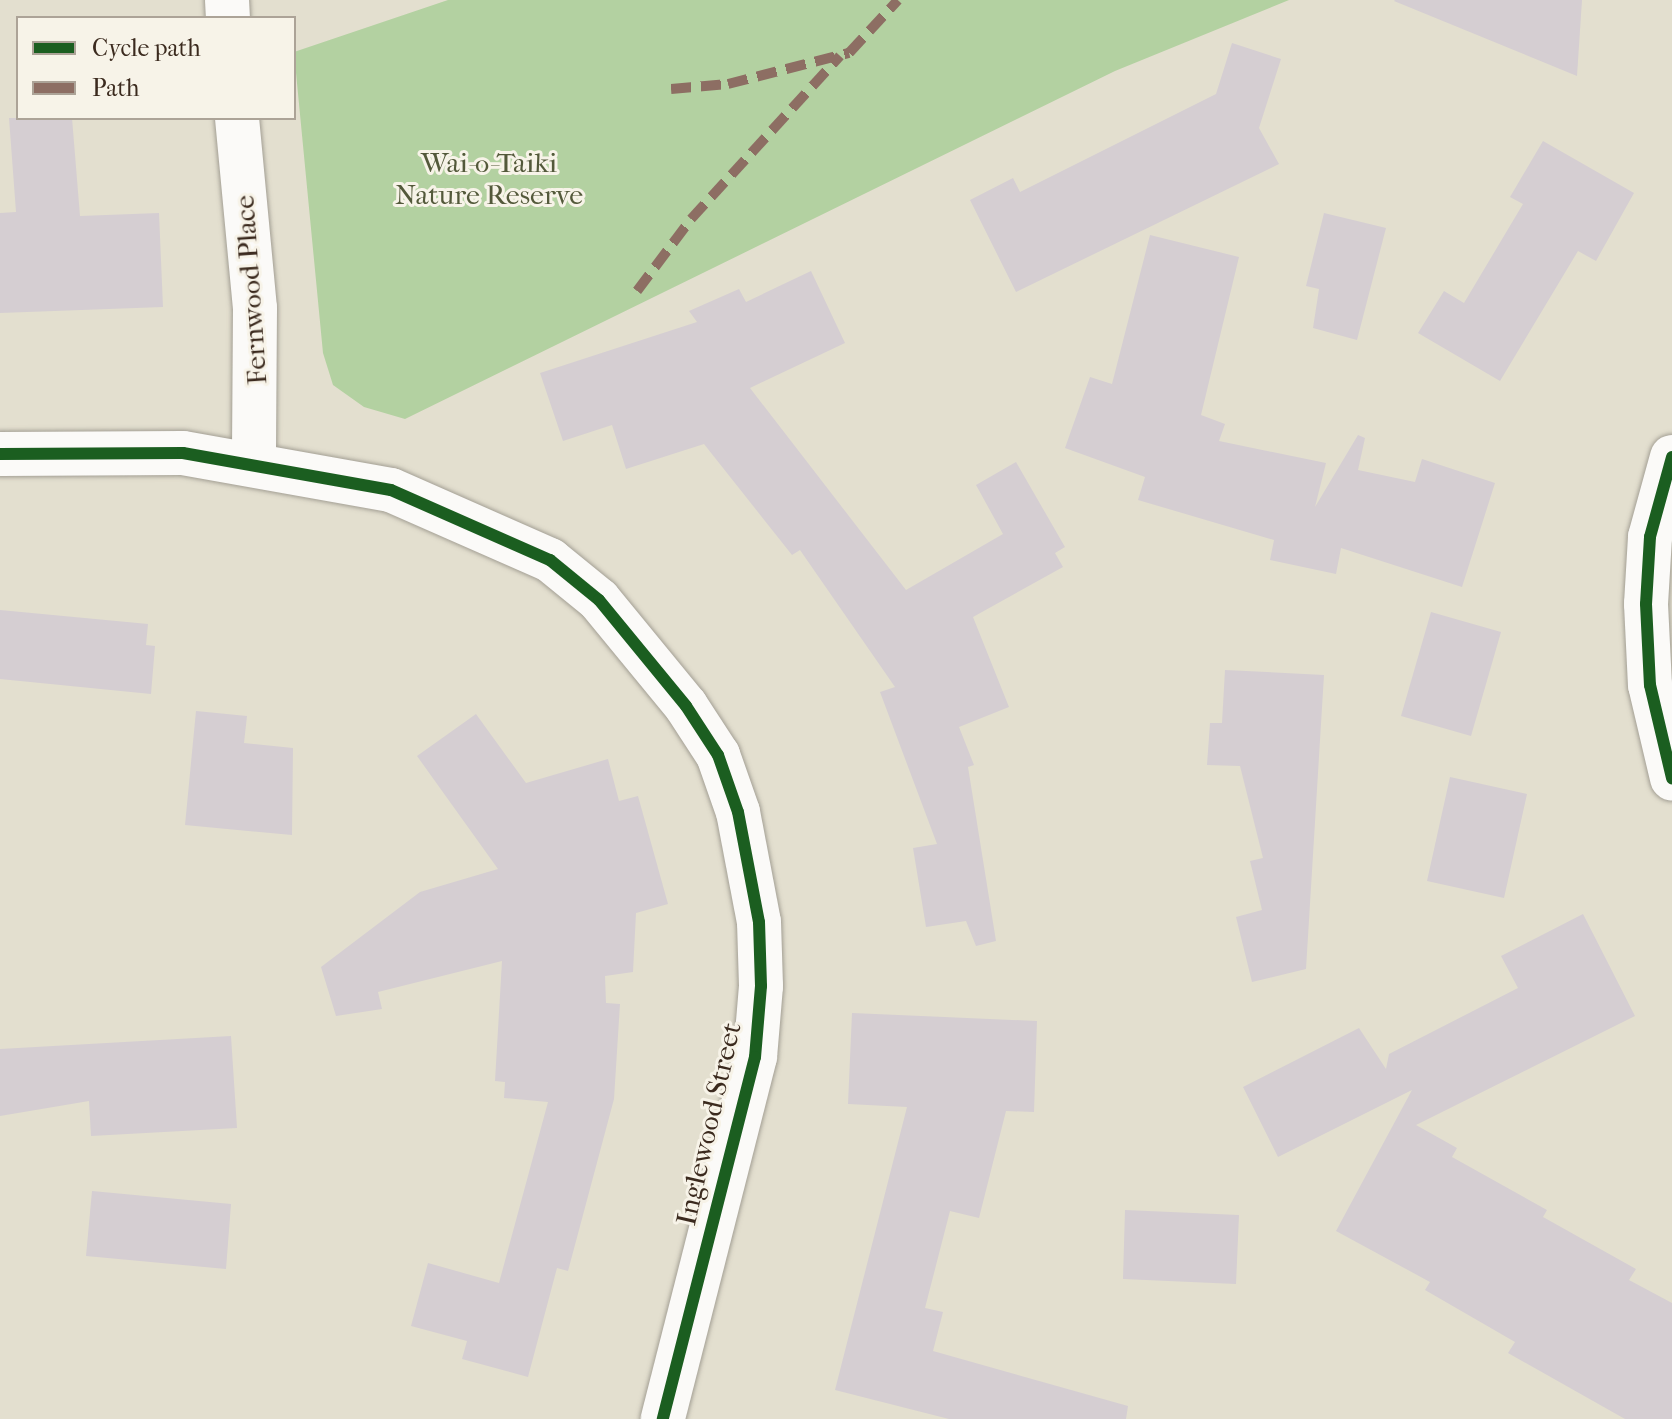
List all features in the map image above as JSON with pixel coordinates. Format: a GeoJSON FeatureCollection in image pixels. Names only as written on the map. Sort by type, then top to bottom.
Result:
{"type":"FeatureCollection","features":[{"type":"Feature","properties":{"kind":"street","name":"Fernwood Place"},"geometry":{"type":"LineString","coordinates":[[237,120],[256,323],[254,463]]}},
{"type":"Feature","properties":{"kind":"street","name":"Inglewood Street"},"geometry":{"type":"LineString","coordinates":[[0,454],[183,453],[254,463],[391,490],[550,560],[643,648],[718,755],[738,812],[759,922],[757,1028],[663,1419]]}},
{"type":"Feature","properties":{"kind":"street"},"geometry":{"type":"LineString","coordinates":[[1672,457],[1650,537],[1646,604],[1650,685],[1672,778]]}},
{"type":"Feature","properties":{"kind":"green space","name":"Wai-o-Taiki Nature Reserve"},"geometry":{"type":"Polygon","coordinates":[[[448,0],[1289,0],[1115,71],[405,419],[364,407],[333,385],[323,353],[296,51],[448,0]]]}},
{"type":"Feature","properties":{"kind":"building"},"geometry":{"type":"Polygon","coordinates":[[[1395,0],[1582,0],[1577,76],[1394,1],[1395,0]]]}},
{"type":"Feature","properties":{"kind":"building"},"geometry":{"type":"Polygon","coordinates":[[[1232,43],[1281,59],[1259,128],[1279,164],[1016,292],[970,200],[1013,178],[1020,192],[1216,94],[1232,43]]]}},
{"type":"Feature","properties":{"kind":"building"},"geometry":{"type":"Polygon","coordinates":[[[9,118],[72,120],[80,216],[159,213],[163,307],[0,313],[0,213],[16,212],[9,118]]]}},
{"type":"Feature","properties":{"kind":"building"},"geometry":{"type":"Polygon","coordinates":[[[1543,141],[1634,193],[1596,261],[1578,251],[1500,381],[1418,333],[1444,291],[1464,303],[1523,204],[1510,197],[1543,141]]]}},
{"type":"Feature","properties":{"kind":"building"},"geometry":{"type":"Polygon","coordinates":[[[1324,213],[1386,228],[1357,340],[1313,328],[1319,289],[1306,286],[1324,213]]]}},
{"type":"Feature","properties":{"kind":"building"},"geometry":{"type":"Polygon","coordinates":[[[1150,235],[1239,257],[1201,415],[1225,424],[1219,441],[1326,463],[1315,507],[1358,435],[1365,438],[1358,470],[1415,482],[1422,459],[1495,483],[1462,587],[1341,548],[1336,574],[1270,560],[1274,540],[1138,500],[1145,477],[1065,448],[1090,377],[1112,384],[1150,235]]]}},
{"type":"Feature","properties":{"kind":"building"},"geometry":{"type":"Polygon","coordinates":[[[811,271],[845,343],[750,388],[906,590],[1003,534],[976,485],[1016,462],[1065,547],[1055,553],[1063,567],[973,617],[1009,707],[959,727],[974,765],[968,767],[996,941],[976,946],[966,921],[926,927],[913,848],[937,844],[880,692],[895,687],[800,550],[792,555],[704,444],[626,469],[612,425],[563,441],[540,373],[697,322],[689,311],[739,289],[746,302],[811,271]]]}},
{"type":"Feature","properties":{"kind":"building"},"geometry":{"type":"Polygon","coordinates":[[[0,610],[148,624],[146,645],[155,646],[151,694],[0,679],[0,610]]]}},
{"type":"Feature","properties":{"kind":"building"},"geometry":{"type":"Polygon","coordinates":[[[1431,612],[1501,632],[1471,736],[1401,716],[1431,612]]]}},
{"type":"Feature","properties":{"kind":"building"},"geometry":{"type":"Polygon","coordinates":[[[1225,670],[1324,675],[1306,969],[1252,982],[1236,917],[1262,910],[1250,861],[1263,858],[1240,766],[1207,765],[1210,723],[1222,723],[1225,670]]]}},
{"type":"Feature","properties":{"kind":"building"},"geometry":{"type":"Polygon","coordinates":[[[196,711],[247,716],[244,743],[293,748],[292,835],[185,825],[196,711]]]}},
{"type":"Feature","properties":{"kind":"building"},"geometry":{"type":"Polygon","coordinates":[[[476,714],[526,783],[608,759],[619,801],[638,796],[668,904],[636,913],[633,972],[605,976],[606,1003],[620,1004],[614,1099],[568,1271],[557,1268],[528,1377],[462,1359],[467,1341],[411,1326],[428,1263],[499,1283],[548,1102],[504,1098],[505,1082],[495,1081],[502,961],[378,992],[382,1009],[336,1016],[321,967],[420,892],[498,869],[417,756],[476,714]]]}},
{"type":"Feature","properties":{"kind":"building"},"geometry":{"type":"Polygon","coordinates":[[[1450,777],[1527,794],[1504,898],[1427,881],[1450,777]]]}},
{"type":"Feature","properties":{"kind":"building"},"geometry":{"type":"Polygon","coordinates":[[[1583,914],[1635,1016],[1416,1125],[1457,1148],[1452,1157],[1547,1210],[1543,1217],[1636,1269],[1629,1280],[1672,1303],[1672,1419],[1625,1419],[1508,1353],[1515,1342],[1425,1290],[1430,1282],[1336,1231],[1412,1090],[1278,1157],[1243,1087],[1359,1028],[1386,1069],[1389,1054],[1518,988],[1501,956],[1583,914]]]}},
{"type":"Feature","properties":{"kind":"building"},"geometry":{"type":"Polygon","coordinates":[[[852,1013],[1037,1021],[1034,1112],[1006,1111],[979,1218],[950,1211],[925,1308],[943,1312],[933,1351],[1128,1406],[1126,1419],[949,1419],[835,1390],[907,1107],[848,1104],[852,1013]]]}},
{"type":"Feature","properties":{"kind":"building"},"geometry":{"type":"Polygon","coordinates":[[[231,1036],[237,1128],[91,1136],[89,1101],[0,1116],[0,1049],[231,1036]]]}},
{"type":"Feature","properties":{"kind":"building"},"geometry":{"type":"Polygon","coordinates":[[[92,1191],[231,1204],[226,1269],[86,1256],[92,1191]]]}},
{"type":"Feature","properties":{"kind":"building"},"geometry":{"type":"Polygon","coordinates":[[[1125,1210],[1239,1215],[1236,1284],[1123,1279],[1125,1210]]]}},
{"type":"Feature","properties":{"kind":"marked path"},"geometry":{"type":"LineString","coordinates":[[671,89],[728,84],[849,53],[898,0]]}},
{"type":"Feature","properties":{"kind":"marked path"},"geometry":{"type":"LineString","coordinates":[[637,291],[691,219],[840,56]]}},
{"type":"Feature","properties":{"kind":"cycle path"},"geometry":{"type":"LineString","coordinates":[[0,454],[183,453],[391,490],[550,560],[599,600],[686,706],[718,755],[738,812],[759,922],[761,986],[755,1057],[663,1419]]}},
{"type":"Feature","properties":{"kind":"cycle path"},"geometry":{"type":"LineString","coordinates":[[1672,457],[1650,537],[1646,604],[1650,685],[1672,778]]}}]}
